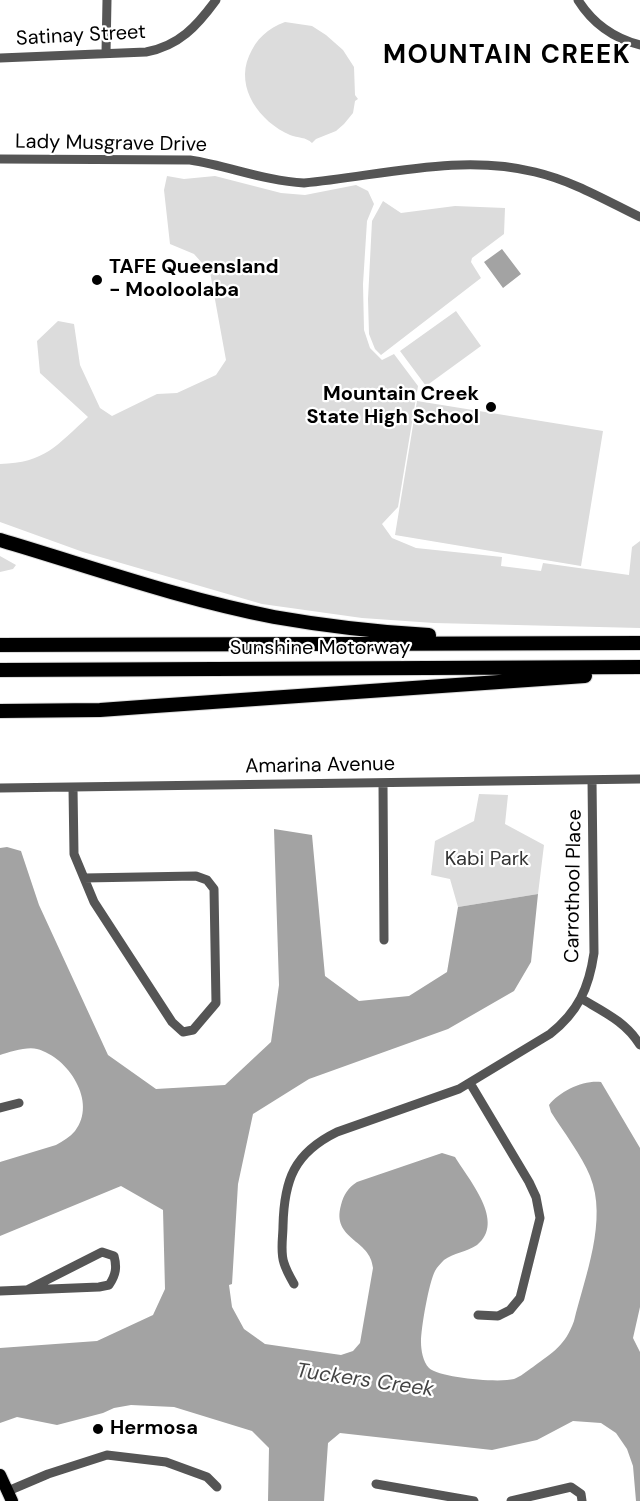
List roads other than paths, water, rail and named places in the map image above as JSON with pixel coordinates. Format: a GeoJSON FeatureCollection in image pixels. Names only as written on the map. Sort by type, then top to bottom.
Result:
{"type":"FeatureCollection","features":[{"type":"Feature","properties":{"kind":"highway"},"geometry":{"type":"LineString","coordinates":[[0,540],[251,612],[348,628],[452,636],[465,643]]}},
{"type":"Feature","properties":{"kind":"highway","name":"Sunshine Motorway"},"geometry":{"type":"LineString","coordinates":[[0,645],[640,643]]}},
{"type":"Feature","properties":{"kind":"highway"},"geometry":{"type":"LineString","coordinates":[[0,711],[100,710],[603,675],[615,667]]}},
{"type":"Feature","properties":{"kind":"highway","name":"Sunshine Motorway"},"geometry":{"type":"LineString","coordinates":[[0,670],[640,667]]}},
{"type":"Feature","properties":{"kind":"street"},"geometry":{"type":"LineString","coordinates":[[106,53],[107,0]]}},
{"type":"Feature","properties":{"kind":"street","name":"Satinay Street"},"geometry":{"type":"LineString","coordinates":[[0,58],[146,52],[160,49],[175,43],[189,33],[216,0]]}},
{"type":"Feature","properties":{"kind":"street"},"geometry":{"type":"LineString","coordinates":[[578,0],[592,19],[606,30],[621,39],[640,45]]}},
{"type":"Feature","properties":{"kind":"street","name":"Lady Musgrave Drive"},"geometry":{"type":"LineString","coordinates":[[0,159],[190,160],[218,164],[281,182],[304,183],[450,165],[495,166],[534,171],[561,179],[589,190],[640,217]]}},
{"type":"Feature","properties":{"kind":"street","name":"Amarina Avenue"},"geometry":{"type":"LineString","coordinates":[[0,788],[640,779]]}},
{"type":"Feature","properties":{"kind":"street","name":"Carrothool Place"},"geometry":{"type":"LineString","coordinates":[[294,1284],[283,1261],[284,1203],[288,1183],[301,1159],[321,1140],[337,1132],[451,1092],[470,1083],[562,1025],[582,999],[592,969],[594,953],[592,780]]}},
{"type":"Feature","properties":{"kind":"street"},"geometry":{"type":"LineString","coordinates":[[383,783],[384,940]]}},
{"type":"Feature","properties":{"kind":"street"},"geometry":{"type":"LineString","coordinates":[[73,788],[74,854],[84,878],[94,902],[172,1022],[183,1032],[192,1030],[216,1003],[214,889],[207,880],[196,876],[84,878]]}},
{"type":"Feature","properties":{"kind":"street"},"geometry":{"type":"LineString","coordinates":[[582,999],[636,1030],[640,1045]]}},
{"type":"Feature","properties":{"kind":"street"},"geometry":{"type":"LineString","coordinates":[[470,1083],[529,1182],[536,1197],[540,1218],[520,1298],[510,1310],[498,1316],[478,1315]]}},
{"type":"Feature","properties":{"kind":"street"},"geometry":{"type":"LineString","coordinates":[[0,1108],[19,1103]]}},
{"type":"Feature","properties":{"kind":"street"},"geometry":{"type":"LineString","coordinates":[[0,1291],[27,1290],[99,1287],[109,1285],[114,1279],[117,1266],[114,1256],[102,1252],[27,1290]]}},
{"type":"Feature","properties":{"kind":"street"},"geometry":{"type":"LineString","coordinates":[[4,1486],[107,1455],[166,1462],[207,1477],[217,1487]]}},
{"type":"Feature","properties":{"kind":"street"},"geometry":{"type":"LineString","coordinates":[[376,1484],[474,1501]]}},
{"type":"Feature","properties":{"kind":"street"},"geometry":{"type":"LineString","coordinates":[[511,1501],[571,1487],[581,1494],[582,1501]]}},
{"type":"Feature","properties":{"kind":"water"},"geometry":{"type":"Polygon","coordinates":[[[502,249],[521,274],[503,288],[484,262],[502,249]]]}},
{"type":"Feature","properties":{"kind":"water","name":"Tuckers Creek"},"geometry":{"type":"Polygon","coordinates":[[[274,829],[312,835],[325,976],[359,1001],[409,996],[447,972],[458,907],[538,894],[531,962],[514,991],[448,1029],[309,1079],[253,1114],[238,1184],[232,1284],[229,1285],[232,1307],[244,1329],[265,1344],[341,1355],[353,1351],[360,1343],[373,1268],[371,1258],[366,1251],[346,1233],[342,1226],[339,1217],[344,1198],[357,1182],[442,1153],[455,1157],[476,1189],[486,1213],[488,1225],[485,1236],[477,1245],[444,1260],[435,1271],[422,1327],[421,1345],[424,1359],[429,1368],[435,1372],[457,1377],[506,1380],[521,1375],[558,1348],[567,1337],[574,1321],[589,1267],[596,1229],[595,1193],[587,1168],[551,1112],[549,1105],[572,1087],[601,1082],[640,1148],[640,1307],[633,1338],[640,1352],[640,1501],[636,1501],[633,1466],[627,1449],[616,1433],[601,1423],[573,1421],[537,1440],[492,1450],[340,1433],[328,1443],[324,1501],[268,1501],[269,1448],[252,1431],[174,1407],[131,1405],[57,1425],[17,1417],[0,1423],[0,1348],[97,1341],[153,1315],[165,1289],[163,1210],[121,1186],[0,1236],[0,1162],[56,1145],[64,1140],[75,1131],[81,1119],[83,1107],[81,1094],[69,1071],[48,1054],[29,1048],[0,1055],[0,848],[7,847],[21,851],[39,905],[108,1055],[156,1089],[225,1085],[271,1042],[279,985],[274,829]]]}},
{"type":"Feature","properties":{"kind":"place","name":"TAFE Queensland - Mooloolaba"},"geometry":{"type":"Point","coordinates":[97,280]}},
{"type":"Feature","properties":{"kind":"place","name":"Mountain Creek State High School"},"geometry":{"type":"Point","coordinates":[491,407]}},
{"type":"Feature","properties":{"kind":"place","name":"Hermosa"},"geometry":{"type":"Point","coordinates":[98,1429]}},
{"type":"Feature","properties":{"kind":"district","name":"MOUNTAIN CREEK"},"geometry":{"type":"Point","coordinates":[507,56]}},
{"type":"Feature","properties":{"kind":"park label","name":"Kabi Park"},"geometry":{"type":"Point","coordinates":[487,860]}}]}
